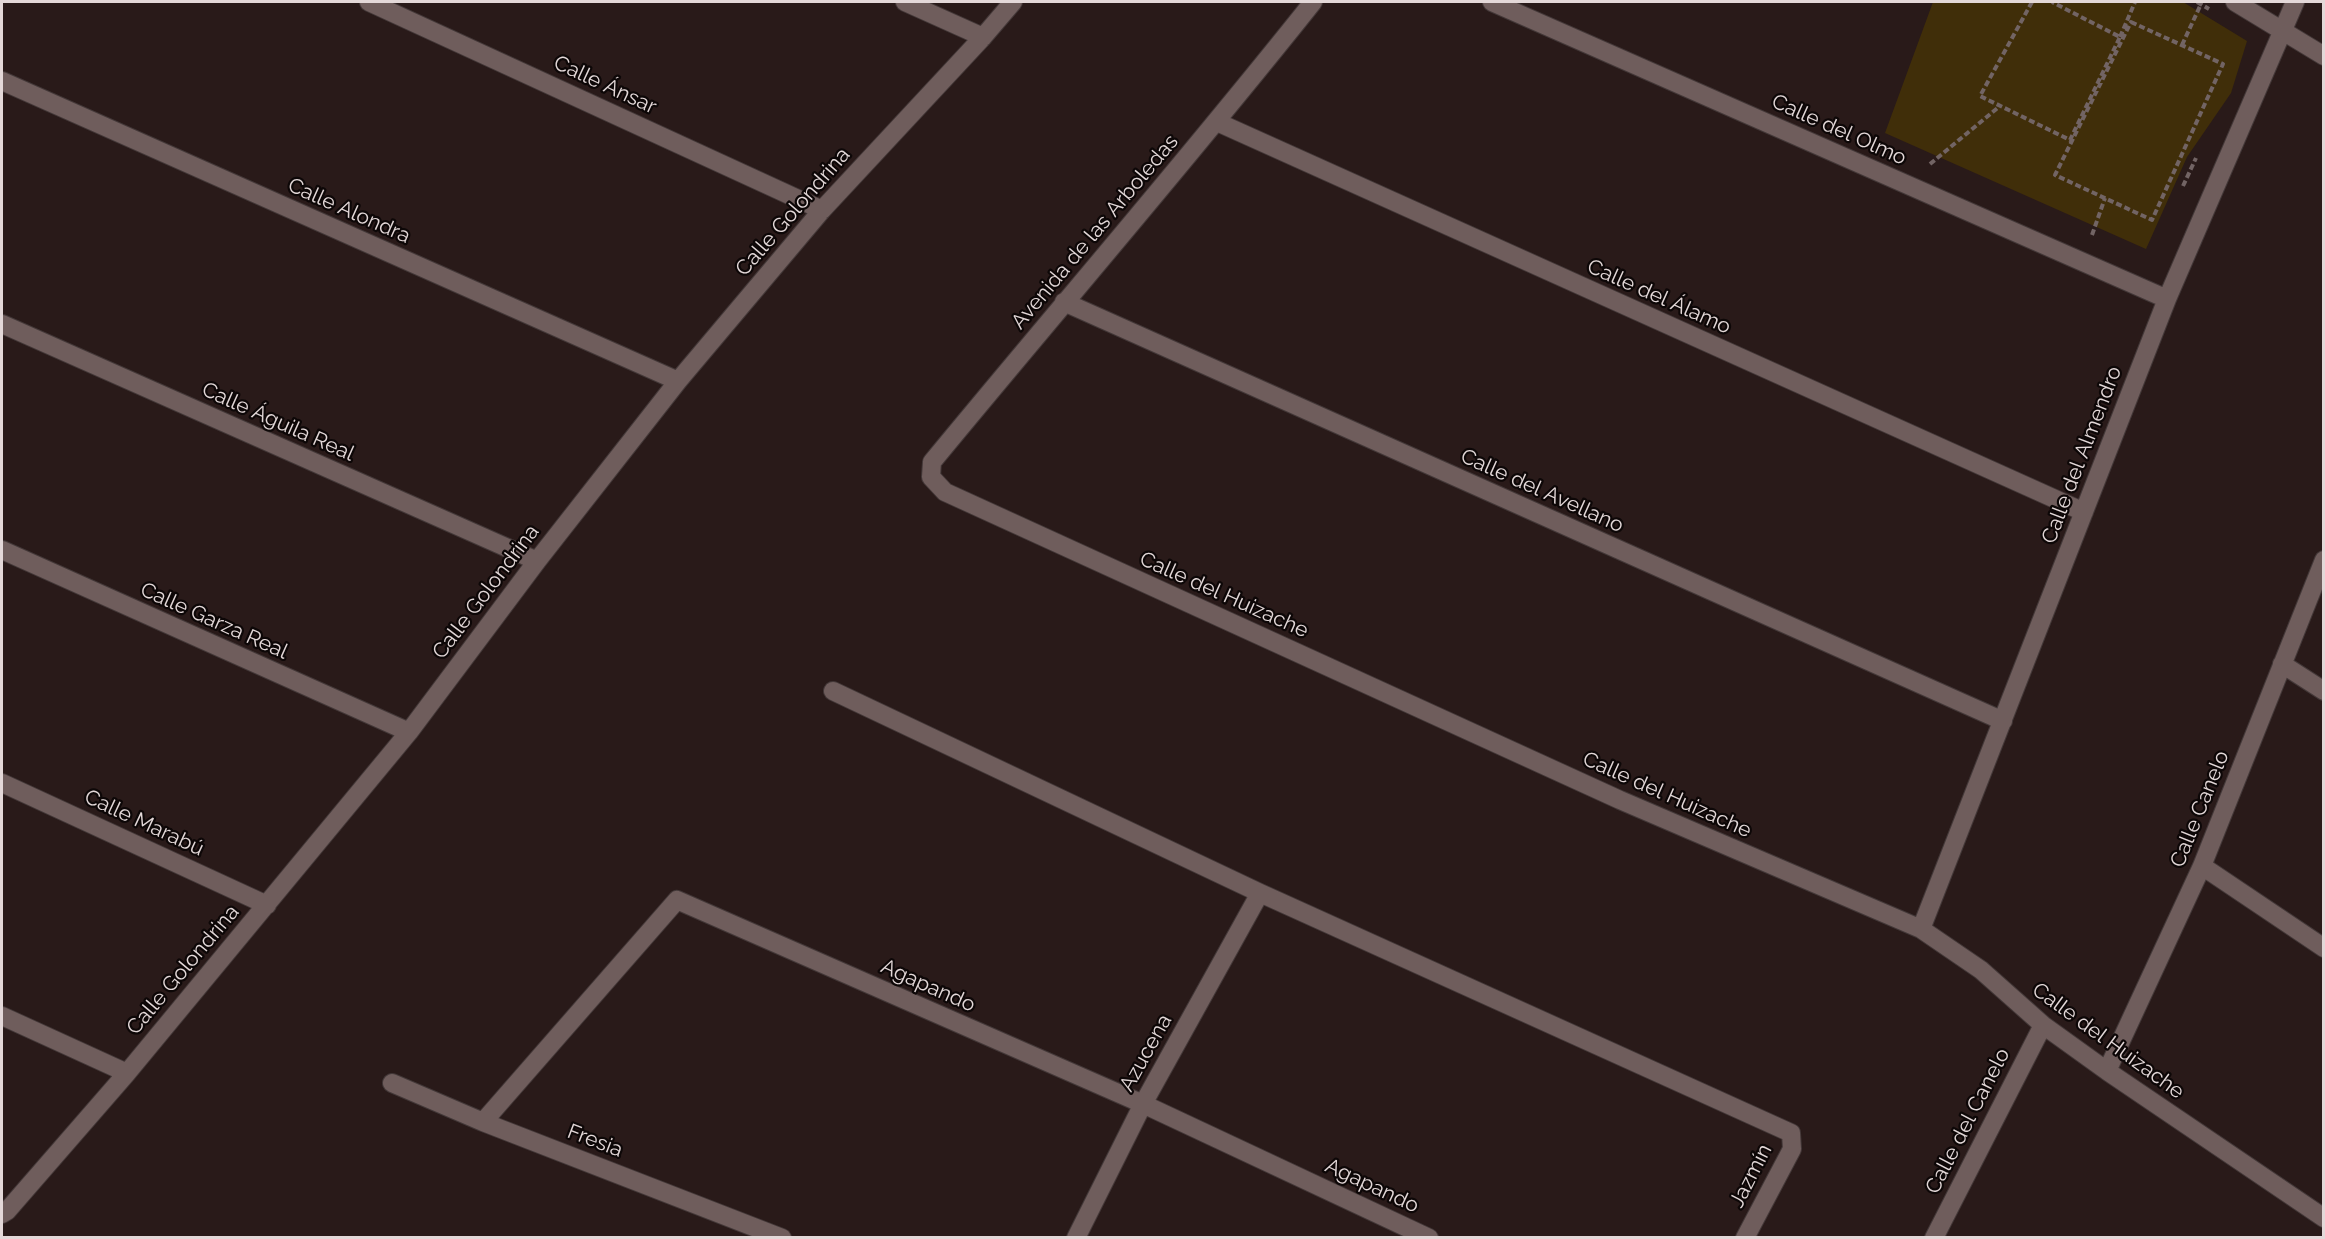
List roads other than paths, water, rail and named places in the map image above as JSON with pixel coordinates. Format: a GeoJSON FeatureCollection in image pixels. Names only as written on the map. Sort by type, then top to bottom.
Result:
{"type":"FeatureCollection","features":[{"type":"Feature","properties":{"kind":"street","name":"Calle Ánsar"},"geometry":{"type":"LineString","coordinates":[[369,2],[822,210]]}},
{"type":"Feature","properties":{"kind":"street"},"geometry":{"type":"LineString","coordinates":[[905,2],[982,37]]}},
{"type":"Feature","properties":{"kind":"street","name":"Calle Golondrina"},"geometry":{"type":"LineString","coordinates":[[2,1214],[128,1073],[409,732],[537,561],[678,381],[822,210],[1013,2]]}},
{"type":"Feature","properties":{"kind":"street","name":"Avenida de las Arboledas"},"geometry":{"type":"LineString","coordinates":[[945,492],[931,477],[932,462],[1217,122],[1312,2]]}},
{"type":"Feature","properties":{"kind":"street","name":"Calle del Olmo"},"geometry":{"type":"LineString","coordinates":[[1492,2],[2167,299]]}},
{"type":"Feature","properties":{"kind":"street"},"geometry":{"type":"LineString","coordinates":[[2235,2],[2324,56]]}},
{"type":"Feature","properties":{"kind":"street","name":"Calle del Almendro"},"geometry":{"type":"LineString","coordinates":[[1921,929],[2167,299],[2295,2]]}},
{"type":"Feature","properties":{"kind":"street","name":"Calle Alondra"},"geometry":{"type":"LineString","coordinates":[[2,81],[678,381]]}},
{"type":"Feature","properties":{"kind":"street","name":"Calle del Álamo"},"geometry":{"type":"LineString","coordinates":[[1217,122],[2084,512]]}},
{"type":"Feature","properties":{"kind":"street","name":"Calle del Avellano"},"geometry":{"type":"LineString","coordinates":[[1064,302],[2003,721]]}},
{"type":"Feature","properties":{"kind":"street","name":"Calle Águila Real"},"geometry":{"type":"LineString","coordinates":[[2,324],[537,561]]}},
{"type":"Feature","properties":{"kind":"street","name":"Calle del Huizache"},"geometry":{"type":"LineString","coordinates":[[945,492],[1620,800],[1921,929],[1981,970],[2043,1025],[2107,1071],[2324,1218]]}},
{"type":"Feature","properties":{"kind":"street","name":"Calle Garza Real"},"geometry":{"type":"LineString","coordinates":[[2,550],[409,732]]}},
{"type":"Feature","properties":{"kind":"street","name":"Calle Canelo"},"geometry":{"type":"LineString","coordinates":[[2107,1071],[2202,866],[2324,560]]}},
{"type":"Feature","properties":{"kind":"street"},"geometry":{"type":"LineString","coordinates":[[2282,664],[2324,692]]}},
{"type":"Feature","properties":{"kind":"street"},"geometry":{"type":"LineString","coordinates":[[833,691],[1260,893]]}},
{"type":"Feature","properties":{"kind":"street","name":"Calle Marabú"},"geometry":{"type":"LineString","coordinates":[[2,783],[267,905]]}},
{"type":"Feature","properties":{"kind":"street"},"geometry":{"type":"LineString","coordinates":[[2202,866],[2324,948]]}},
{"type":"Feature","properties":{"kind":"street","name":"Azucena"},"geometry":{"type":"LineString","coordinates":[[1076,1238],[1143,1104],[1260,893]]}},
{"type":"Feature","properties":{"kind":"street","name":"Jazmín"},"geometry":{"type":"LineString","coordinates":[[1260,893],[1791,1133],[1792,1149],[1745,1238]]}},
{"type":"Feature","properties":{"kind":"street","name":"Agapando"},"geometry":{"type":"LineString","coordinates":[[483,1122],[677,900],[1143,1104],[1429,1238]]}},
{"type":"Feature","properties":{"kind":"street"},"geometry":{"type":"LineString","coordinates":[[2,1016],[128,1073]]}},
{"type":"Feature","properties":{"kind":"street","name":"Calle del Canelo"},"geometry":{"type":"LineString","coordinates":[[1934,1237],[2043,1025]]}},
{"type":"Feature","properties":{"kind":"street","name":"Fresia"},"geometry":{"type":"LineString","coordinates":[[393,1083],[483,1122],[782,1238]]}}]}
